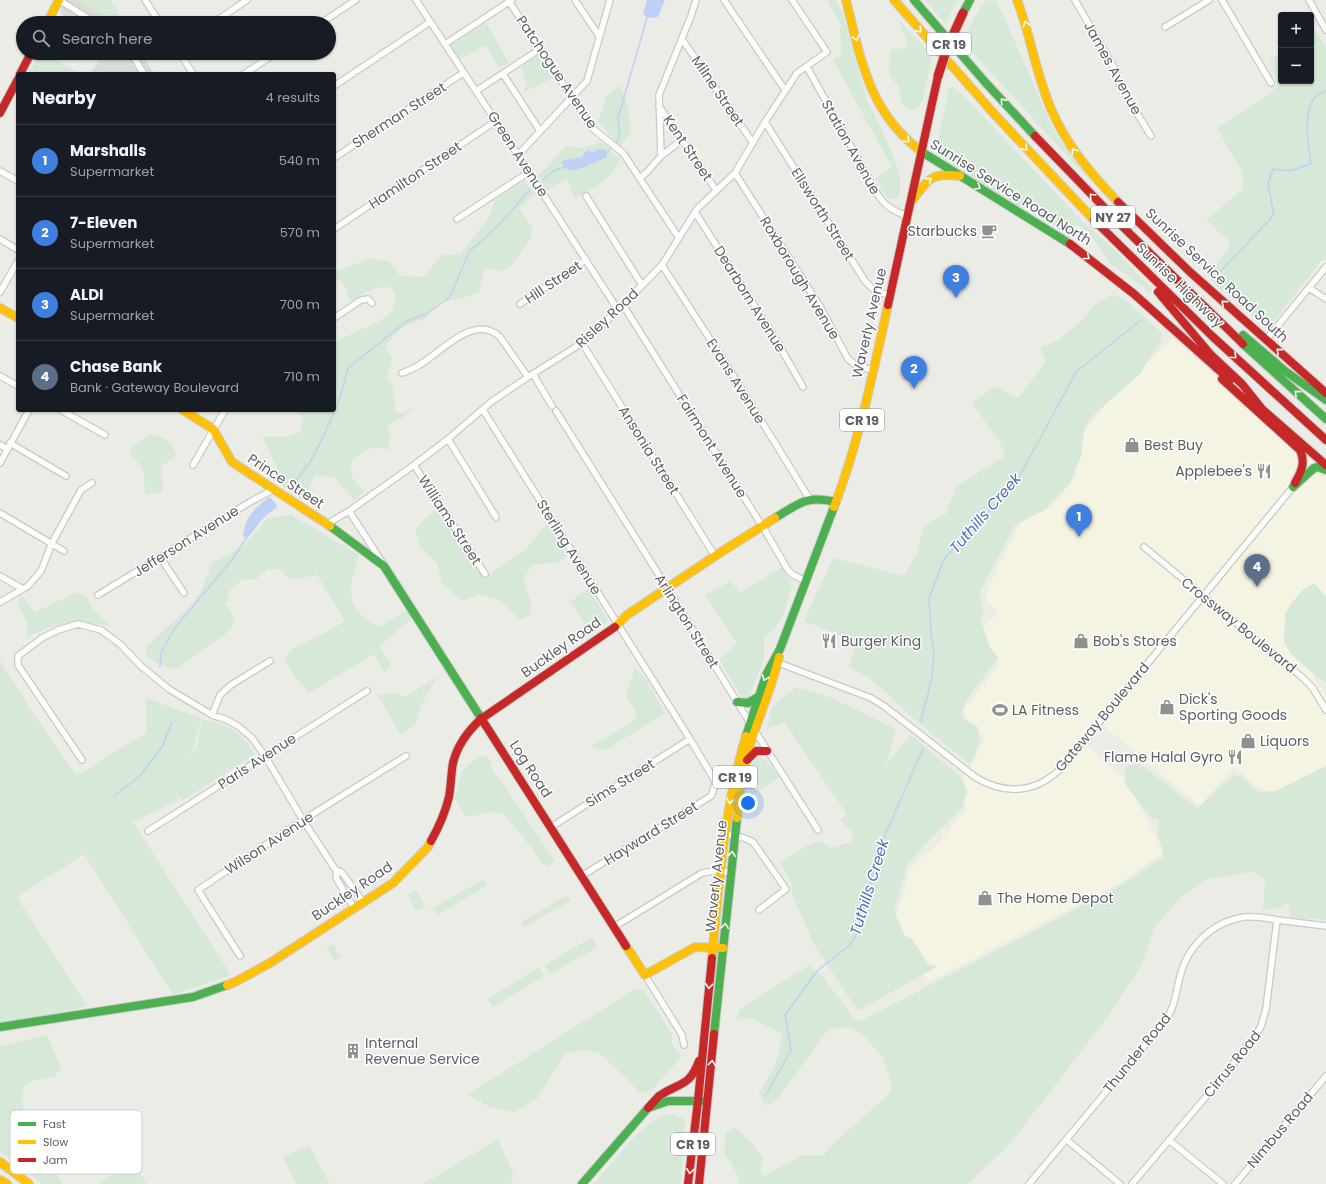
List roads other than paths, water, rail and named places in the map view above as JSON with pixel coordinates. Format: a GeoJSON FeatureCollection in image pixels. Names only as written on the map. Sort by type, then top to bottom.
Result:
{"type":"FeatureCollection","features":[{"type":"Feature","properties":{"kind":"main road"},"geometry":{"type":"LineString","coordinates":[[51,16],[59,0]]}},
{"type":"Feature","properties":{"kind":"main road","name":"Sunrise Service Road North"},"geometry":{"type":"LineString","coordinates":[[846,0],[866,72],[875,97],[894,127],[912,145],[1074,247],[1179,333],[1326,465]]}},
{"type":"Feature","properties":{"kind":"main road","name":"Sunrise Highway"},"geometry":{"type":"LineString","coordinates":[[894,0],[1019,142],[1125,251],[1229,352],[1326,440]]}},
{"type":"Feature","properties":{"kind":"main road","name":"Sunrise Highway"},"geometry":{"type":"LineString","coordinates":[[914,0],[978,73],[1060,162],[1140,244],[1194,298],[1326,419]]}},
{"type":"Feature","properties":{"kind":"main road","name":"Waverly Avenue"},"geometry":{"type":"LineString","coordinates":[[708,1102],[734,835],[739,796],[746,761],[775,676],[776,662],[780,649],[836,502],[854,446],[890,296],[942,62],[963,12],[970,0]]}},
{"type":"Feature","properties":{"kind":"main road","name":"Sunrise Service Road South"},"geometry":{"type":"LineString","coordinates":[[1017,0],[1025,20],[1040,80],[1047,101],[1059,127],[1078,157],[1102,185],[1186,269],[1326,392]]}},
{"type":"Feature","properties":{"kind":"main road"},"geometry":{"type":"LineString","coordinates":[[21,72],[27,60]]}},
{"type":"Feature","properties":{"kind":"main road"},"geometry":{"type":"LineString","coordinates":[[1,110],[16,83]]}},
{"type":"Feature","properties":{"kind":"main road"},"geometry":{"type":"LineString","coordinates":[[909,206],[925,184],[933,176],[944,174],[960,176]]}},
{"type":"Feature","properties":{"kind":"main road"},"geometry":{"type":"LineString","coordinates":[[1125,251],[1211,355],[1242,384],[1262,409]]}},
{"type":"Feature","properties":{"kind":"main road"},"geometry":{"type":"LineString","coordinates":[[1194,298],[1242,334],[1285,371],[1326,400]]}},
{"type":"Feature","properties":{"kind":"main road"},"geometry":{"type":"LineString","coordinates":[[0,308],[16,317]]}},
{"type":"Feature","properties":{"kind":"main road"},"geometry":{"type":"LineString","coordinates":[[1179,333],[1198,357],[1300,450],[1304,458],[1303,467],[1292,487]]}},
{"type":"Feature","properties":{"kind":"main road","name":"Prince Street"},"geometry":{"type":"LineString","coordinates":[[186,412],[213,429],[232,462],[327,524],[384,566]]}},
{"type":"Feature","properties":{"kind":"main road"},"geometry":{"type":"LineString","coordinates":[[1286,430],[1326,460]]}},
{"type":"Feature","properties":{"kind":"main road"},"geometry":{"type":"LineString","coordinates":[[1292,487],[1314,468],[1318,467],[1326,470]]}},
{"type":"Feature","properties":{"kind":"main road"},"geometry":{"type":"LineString","coordinates":[[809,498],[836,502]]}},
{"type":"Feature","properties":{"kind":"main road","name":"Buckley Road"},"geometry":{"type":"LineString","coordinates":[[0,1027],[184,999],[207,993],[252,974],[393,883],[428,847],[443,815],[449,797],[453,763],[458,748],[471,728],[481,719],[610,631],[627,615],[668,589],[715,556],[809,498]]}},
{"type":"Feature","properties":{"kind":"main road","name":"Log Road"},"geometry":{"type":"LineString","coordinates":[[384,566],[645,975]]}},
{"type":"Feature","properties":{"kind":"main road","name":"Waverly Avenue"},"geometry":{"type":"LineString","coordinates":[[698,1101],[720,871],[725,834],[738,762],[766,675],[776,662]]}},
{"type":"Feature","properties":{"kind":"main road"},"geometry":{"type":"LineString","coordinates":[[737,702],[748,703],[758,697]]}},
{"type":"Feature","properties":{"kind":"main road"},"geometry":{"type":"LineString","coordinates":[[746,761],[756,751],[767,751]]}},
{"type":"Feature","properties":{"kind":"main road"},"geometry":{"type":"LineString","coordinates":[[645,975],[695,947],[723,948]]}},
{"type":"Feature","properties":{"kind":"main road"},"geometry":{"type":"LineString","coordinates":[[582,1184],[659,1097],[682,1086],[691,1077],[697,1067],[704,1042]]}},
{"type":"Feature","properties":{"kind":"main road"},"geometry":{"type":"LineString","coordinates":[[648,1108],[669,1100],[708,1102]]}},
{"type":"Feature","properties":{"kind":"main road","name":"CR 19"},"geometry":{"type":"LineString","coordinates":[[688,1184],[698,1101]]}},
{"type":"Feature","properties":{"kind":"main road","name":"CR 19"},"geometry":{"type":"LineString","coordinates":[[699,1184],[708,1102]]}},
{"type":"Feature","properties":{"kind":"main road"},"geometry":{"type":"LineString","coordinates":[[0,1162],[10,1170]]}},
{"type":"Feature","properties":{"kind":"main road"},"geometry":{"type":"LineString","coordinates":[[16,1174],[29,1184]]}},
{"type":"Feature","properties":{"kind":"main road"},"geometry":{"type":"LineString","coordinates":[[0,1180],[7,1184]]}},
{"type":"Feature","properties":{"kind":"street"},"geometry":{"type":"LineString","coordinates":[[59,0],[85,16]]}},
{"type":"Feature","properties":{"kind":"street"},"geometry":{"type":"LineString","coordinates":[[145,0],[155,16]]}},
{"type":"Feature","properties":{"kind":"street"},"geometry":{"type":"LineString","coordinates":[[223,16],[247,0]]}},
{"type":"Feature","properties":{"kind":"street"},"geometry":{"type":"LineString","coordinates":[[332,16],[356,0]]}},
{"type":"Feature","properties":{"kind":"street","name":"Green Avenue"},"geometry":{"type":"LineString","coordinates":[[416,0],[618,310]]}},
{"type":"Feature","properties":{"kind":"street"},"geometry":{"type":"LineString","coordinates":[[575,0],[599,36]]}},
{"type":"Feature","properties":{"kind":"street"},"geometry":{"type":"LineString","coordinates":[[518,155],[587,82],[610,0]]}},
{"type":"Feature","properties":{"kind":"street"},"geometry":{"type":"LineString","coordinates":[[661,156],[659,95],[696,0]]}},
{"type":"Feature","properties":{"kind":"street"},"geometry":{"type":"LineString","coordinates":[[724,0],[785,90]]}},
{"type":"Feature","properties":{"kind":"street","name":"Risley Road"},"geometry":{"type":"LineString","coordinates":[[327,524],[349,511],[414,465],[448,439],[491,402],[582,344],[662,265],[695,212],[735,173],[797,72],[827,52],[792,0]]}},
{"type":"Feature","properties":{"kind":"street","name":"James Avenue"},"geometry":{"type":"LineString","coordinates":[[1075,0],[1116,71],[1120,86],[1151,136]]}},
{"type":"Feature","properties":{"kind":"street"},"geometry":{"type":"LineString","coordinates":[[1165,27],[1209,0]]}},
{"type":"Feature","properties":{"kind":"street"},"geometry":{"type":"LineString","coordinates":[[1222,0],[1271,83]]}},
{"type":"Feature","properties":{"kind":"street"},"geometry":{"type":"LineString","coordinates":[[1309,0],[1326,30]]}},
{"type":"Feature","properties":{"kind":"street"},"geometry":{"type":"LineString","coordinates":[[445,44],[510,1]]}},
{"type":"Feature","properties":{"kind":"street","name":"Patchogue Avenue"},"geometry":{"type":"LineString","coordinates":[[510,1],[592,128],[623,153],[679,238]]}},
{"type":"Feature","properties":{"kind":"street"},"geometry":{"type":"LineString","coordinates":[[336,85],[430,22]]}},
{"type":"Feature","properties":{"kind":"street","name":"Milne Street"},"geometry":{"type":"LineString","coordinates":[[682,39],[753,143]]}},
{"type":"Feature","properties":{"kind":"street"},"geometry":{"type":"LineString","coordinates":[[476,91],[540,49]]}},
{"type":"Feature","properties":{"kind":"street"},"geometry":{"type":"LineString","coordinates":[[135,60],[143,72]]}},
{"type":"Feature","properties":{"kind":"street"},"geometry":{"type":"LineString","coordinates":[[184,60],[192,72]]}},
{"type":"Feature","properties":{"kind":"street"},"geometry":{"type":"LineString","coordinates":[[247,72],[265,60]]}},
{"type":"Feature","properties":{"kind":"street","name":"Station Avenue"},"geometry":{"type":"LineString","coordinates":[[807,66],[880,199],[891,210],[907,216]]}},
{"type":"Feature","properties":{"kind":"street","name":"Sherman Street"},"geometry":{"type":"LineString","coordinates":[[336,157],[463,72]]}},
{"type":"Feature","properties":{"kind":"street"},"geometry":{"type":"LineString","coordinates":[[503,74],[540,131]]}},
{"type":"Feature","properties":{"kind":"street","name":"Kent Street"},"geometry":{"type":"LineString","coordinates":[[659,106],[716,190]]}},
{"type":"Feature","properties":{"kind":"street","name":"Hamilton Street"},"geometry":{"type":"LineString","coordinates":[[336,228],[496,121]]}},
{"type":"Feature","properties":{"kind":"street","name":"Ellsworth Street"},"geometry":{"type":"LineString","coordinates":[[765,122],[865,281],[873,289],[890,296]]}},
{"type":"Feature","properties":{"kind":"street"},"geometry":{"type":"LineString","coordinates":[[640,178],[661,156],[682,140]]}},
{"type":"Feature","properties":{"kind":"street"},"geometry":{"type":"LineString","coordinates":[[0,170],[16,180]]}},
{"type":"Feature","properties":{"kind":"street"},"geometry":{"type":"LineString","coordinates":[[457,219],[529,172]]}},
{"type":"Feature","properties":{"kind":"street","name":"Roxborough Avenue"},"geometry":{"type":"LineString","coordinates":[[735,173],[821,308],[848,359],[857,366],[873,370]]}},
{"type":"Feature","properties":{"kind":"street"},"geometry":{"type":"LineString","coordinates":[[586,196],[642,285]]}},
{"type":"Feature","properties":{"kind":"street","name":"Dearborn Avenue"},"geometry":{"type":"LineString","coordinates":[[695,212],[775,338],[803,387]]}},
{"type":"Feature","properties":{"kind":"street"},"geometry":{"type":"LineString","coordinates":[[0,239],[16,249]]}},
{"type":"Feature","properties":{"kind":"street","name":"Hill Street"},"geometry":{"type":"LineString","coordinates":[[520,304],[586,260]]}},
{"type":"Feature","properties":{"kind":"street"},"geometry":{"type":"LineString","coordinates":[[0,292],[16,264]]}},
{"type":"Feature","properties":{"kind":"street","name":"Evans Avenue"},"geometry":{"type":"LineString","coordinates":[[662,265],[728,367],[809,498]]}},
{"type":"Feature","properties":{"kind":"street"},"geometry":{"type":"LineString","coordinates":[[1266,340],[1326,267]]}},
{"type":"Feature","properties":{"kind":"street"},"geometry":{"type":"LineString","coordinates":[[1309,288],[1326,299]]}},
{"type":"Feature","properties":{"kind":"street"},"geometry":{"type":"LineString","coordinates":[[336,317],[361,300],[368,299],[372,302]]}},
{"type":"Feature","properties":{"kind":"street","name":"Fairmont Avenue"},"geometry":{"type":"LineString","coordinates":[[623,305],[788,570],[793,575],[806,581]]}},
{"type":"Feature","properties":{"kind":"street"},"geometry":{"type":"LineString","coordinates":[[402,372],[416,367],[463,334],[474,329],[481,329],[495,332],[500,337],[528,377]]}},
{"type":"Feature","properties":{"kind":"street","name":"Ansonia Street"},"geometry":{"type":"LineString","coordinates":[[582,344],[715,556]]}},
{"type":"Feature","properties":{"kind":"street","name":"Arlington Street"},"geometry":{"type":"LineString","coordinates":[[533,374],[668,589],[767,751],[818,830]]}},
{"type":"Feature","properties":{"kind":"street"},"geometry":{"type":"LineString","coordinates":[[0,376],[16,385]]}},
{"type":"Feature","properties":{"kind":"street","name":"Sterling Avenue"},"geometry":{"type":"LineString","coordinates":[[482,410],[690,739],[715,781],[714,788]]}},
{"type":"Feature","properties":{"kind":"street"},"geometry":{"type":"LineString","coordinates":[[0,463],[27,412]]}},
{"type":"Feature","properties":{"kind":"street"},"geometry":{"type":"LineString","coordinates":[[65,412],[105,435]]}},
{"type":"Feature","properties":{"kind":"street"},"geometry":{"type":"LineString","coordinates":[[193,465],[224,412]]}},
{"type":"Feature","properties":{"kind":"street"},"geometry":{"type":"LineString","coordinates":[[448,439],[496,516]]}},
{"type":"Feature","properties":{"kind":"street"},"geometry":{"type":"LineString","coordinates":[[10,443],[66,476]]}},
{"type":"Feature","properties":{"kind":"street"},"geometry":{"type":"LineString","coordinates":[[0,445],[8,449]]}},
{"type":"Feature","properties":{"kind":"street","name":"Williams Street"},"geometry":{"type":"LineString","coordinates":[[414,465],[486,574]]}},
{"type":"Feature","properties":{"kind":"street"},"geometry":{"type":"LineString","coordinates":[[0,602],[26,588],[41,571],[52,544],[80,490],[92,483]]}},
{"type":"Feature","properties":{"kind":"street","name":"Gateway Boulevard"},"geometry":{"type":"LineString","coordinates":[[776,662],[871,698],[884,706],[982,781],[996,787],[1008,789],[1029,787],[1049,779],[1063,766],[1292,487]]}},
{"type":"Feature","properties":{"kind":"street","name":"Jefferson Avenue"},"geometry":{"type":"LineString","coordinates":[[98,595],[274,488]]}},
{"type":"Feature","properties":{"kind":"street","name":"Log Road"},"geometry":{"type":"LineString","coordinates":[[349,511],[384,566]]}},
{"type":"Feature","properties":{"kind":"street"},"geometry":{"type":"LineString","coordinates":[[0,513],[64,551]]}},
{"type":"Feature","properties":{"kind":"street","name":"Crossway Boulevard"},"geometry":{"type":"LineString","coordinates":[[1144,547],[1303,678],[1312,687],[1326,710]]}},
{"type":"Feature","properties":{"kind":"street"},"geometry":{"type":"LineString","coordinates":[[160,557],[184,593]]}},
{"type":"Feature","properties":{"kind":"street"},"geometry":{"type":"LineString","coordinates":[[0,576],[26,588]]}},
{"type":"Feature","properties":{"kind":"street"},"geometry":{"type":"LineString","coordinates":[[82,760],[18,665],[18,656],[42,638],[58,630],[78,624],[101,630],[120,644],[141,666],[169,689],[212,715],[225,719],[238,726],[252,738],[265,756],[303,820],[337,872],[336,878],[354,908]]}},
{"type":"Feature","properties":{"kind":"street"},"geometry":{"type":"LineString","coordinates":[[212,715],[220,696],[230,685],[270,662]]}},
{"type":"Feature","properties":{"kind":"street","name":"Paris Avenue"},"geometry":{"type":"LineString","coordinates":[[148,831],[367,691]]}},
{"type":"Feature","properties":{"kind":"street","name":"Sims Street"},"geometry":{"type":"LineString","coordinates":[[551,827],[690,739]]}},
{"type":"Feature","properties":{"kind":"street","name":"Wilson Avenue"},"geometry":{"type":"LineString","coordinates":[[240,956],[198,890],[303,820],[406,756]]}},
{"type":"Feature","properties":{"kind":"street","name":"Hayward Street"},"geometry":{"type":"LineString","coordinates":[[582,875],[711,796],[714,788]]}},
{"type":"Feature","properties":{"kind":"street"},"geometry":{"type":"LineString","coordinates":[[725,834],[750,840],[757,846],[786,889],[759,910]]}},
{"type":"Feature","properties":{"kind":"street"},"geometry":{"type":"LineString","coordinates":[[337,872],[340,871],[343,874],[362,902]]}},
{"type":"Feature","properties":{"kind":"street"},"geometry":{"type":"LineString","coordinates":[[614,927],[702,873],[709,871],[730,872]]}},
{"type":"Feature","properties":{"kind":"street","name":"Thunder Road"},"geometry":{"type":"LineString","coordinates":[[1029,1184],[1067,1140],[1172,1011],[1177,994],[1180,973],[1190,953],[1209,931],[1219,925],[1245,917],[1259,917],[1326,926]]}},
{"type":"Feature","properties":{"kind":"street","name":"Cirrus Road"},"geometry":{"type":"LineString","coordinates":[[1132,1184],[1256,1035],[1261,1026],[1266,1009],[1277,920]]}},
{"type":"Feature","properties":{"kind":"street","name":"Log Road"},"geometry":{"type":"LineString","coordinates":[[645,975],[682,1034],[684,1045]]}},
{"type":"Feature","properties":{"kind":"street","name":"Nimbus Road"},"geometry":{"type":"LineString","coordinates":[[1235,1184],[1326,1076]]}},
{"type":"Feature","properties":{"kind":"street"},"geometry":{"type":"LineString","coordinates":[[1067,1140],[1120,1184]]}},
{"type":"Feature","properties":{"kind":"street"},"geometry":{"type":"LineString","coordinates":[[1170,1140],[1223,1184]]}},
{"type":"Feature","properties":{"kind":"water"},"geometry":{"type":"Polygon","coordinates":[[[647,0],[665,0],[658,17],[647,18],[643,14],[647,0]]]}},
{"type":"Feature","properties":{"kind":"water"},"geometry":{"type":"Polygon","coordinates":[[[599,149],[606,150],[607,157],[579,169],[568,169],[561,162],[583,157],[587,150],[593,152],[599,149]]]}},
{"type":"Feature","properties":{"kind":"water"},"geometry":{"type":"Polygon","coordinates":[[[268,498],[271,498],[277,505],[276,508],[259,523],[252,533],[246,538],[243,536],[248,519],[254,510],[268,498]]]}},
{"type":"Feature","properties":{"kind":"waterway"},"geometry":{"type":"LineString","coordinates":[[614,144],[620,137],[618,118],[647,18]]}},
{"type":"Feature","properties":{"kind":"waterway","name":"Tuthills Creek"},"geometry":{"type":"LineString","coordinates":[[1218,274],[1274,215],[1268,184],[1273,169],[1290,171],[1311,164],[1307,130],[1308,112],[1315,97],[1326,91]]}},
{"type":"Feature","properties":{"kind":"waterway"},"geometry":{"type":"LineString","coordinates":[[606,153],[612,147]]}},
{"type":"Feature","properties":{"kind":"waterway"},"geometry":{"type":"LineString","coordinates":[[543,180],[553,171],[567,166]]}},
{"type":"Feature","properties":{"kind":"waterway"},"geometry":{"type":"LineString","coordinates":[[336,408],[348,368],[407,321],[428,313],[449,298],[470,251],[496,228],[529,191]]}},
{"type":"Feature","properties":{"kind":"waterway","name":"Tuthills Creek"},"geometry":{"type":"LineString","coordinates":[[921,721],[932,677],[934,652],[931,634],[929,598],[944,559],[1017,481],[1076,372],[1140,321]]}},
{"type":"Feature","properties":{"kind":"waterway"},"geometry":{"type":"LineString","coordinates":[[290,488],[309,464],[334,412]]}},
{"type":"Feature","properties":{"kind":"waterway"},"geometry":{"type":"LineString","coordinates":[[160,667],[161,653],[174,629],[232,560],[247,537]]}},
{"type":"Feature","properties":{"kind":"waterway"},"geometry":{"type":"LineString","coordinates":[[114,796],[140,776],[162,747],[172,722]]}},
{"type":"Feature","properties":{"kind":"waterway","name":"Tuthills Creek"},"geometry":{"type":"LineString","coordinates":[[766,1095],[791,1050],[785,1015],[817,971],[850,945],[856,935],[880,846],[923,749]]}},
{"type":"Feature","properties":{"kind":"place","name":"Starbucks"},"geometry":{"type":"Point","coordinates":[989,231]}},
{"type":"Feature","properties":{"kind":"place","name":"ALDI"},"geometry":{"type":"Point","coordinates":[956,298]}},
{"type":"Feature","properties":{"kind":"place","name":"7-Eleven"},"geometry":{"type":"Point","coordinates":[914,389]}},
{"type":"Feature","properties":{"kind":"place","name":"Best Buy"},"geometry":{"type":"Point","coordinates":[1132,445]}},
{"type":"Feature","properties":{"kind":"place","name":"Applebee's"},"geometry":{"type":"Point","coordinates":[1264,471]}},
{"type":"Feature","properties":{"kind":"place","name":"Marshalls"},"geometry":{"type":"Point","coordinates":[1079,537]}},
{"type":"Feature","properties":{"kind":"place","name":"Chase Bank"},"geometry":{"type":"Point","coordinates":[1257,587]}},
{"type":"Feature","properties":{"kind":"place","name":"Burger King"},"geometry":{"type":"Point","coordinates":[829,641]}},
{"type":"Feature","properties":{"kind":"place","name":"Bob's Stores"},"geometry":{"type":"Point","coordinates":[1081,641]}},
{"type":"Feature","properties":{"kind":"place","name":"Dick's Sporting Goods"},"geometry":{"type":"Point","coordinates":[1167,707]}},
{"type":"Feature","properties":{"kind":"place","name":"LA Fitness"},"geometry":{"type":"Point","coordinates":[1000,710]}},
{"type":"Feature","properties":{"kind":"place","name":"Liquors"},"geometry":{"type":"Point","coordinates":[1248,741]}},
{"type":"Feature","properties":{"kind":"place","name":"Flame Halal Gyro"},"geometry":{"type":"Point","coordinates":[1235,757]}},
{"type":"Feature","properties":{"kind":"place","name":"The Home Depot"},"geometry":{"type":"Point","coordinates":[985,898]}},
{"type":"Feature","properties":{"kind":"place","name":"Internal Revenue Service"},"geometry":{"type":"Point","coordinates":[353,1051]}}]}
